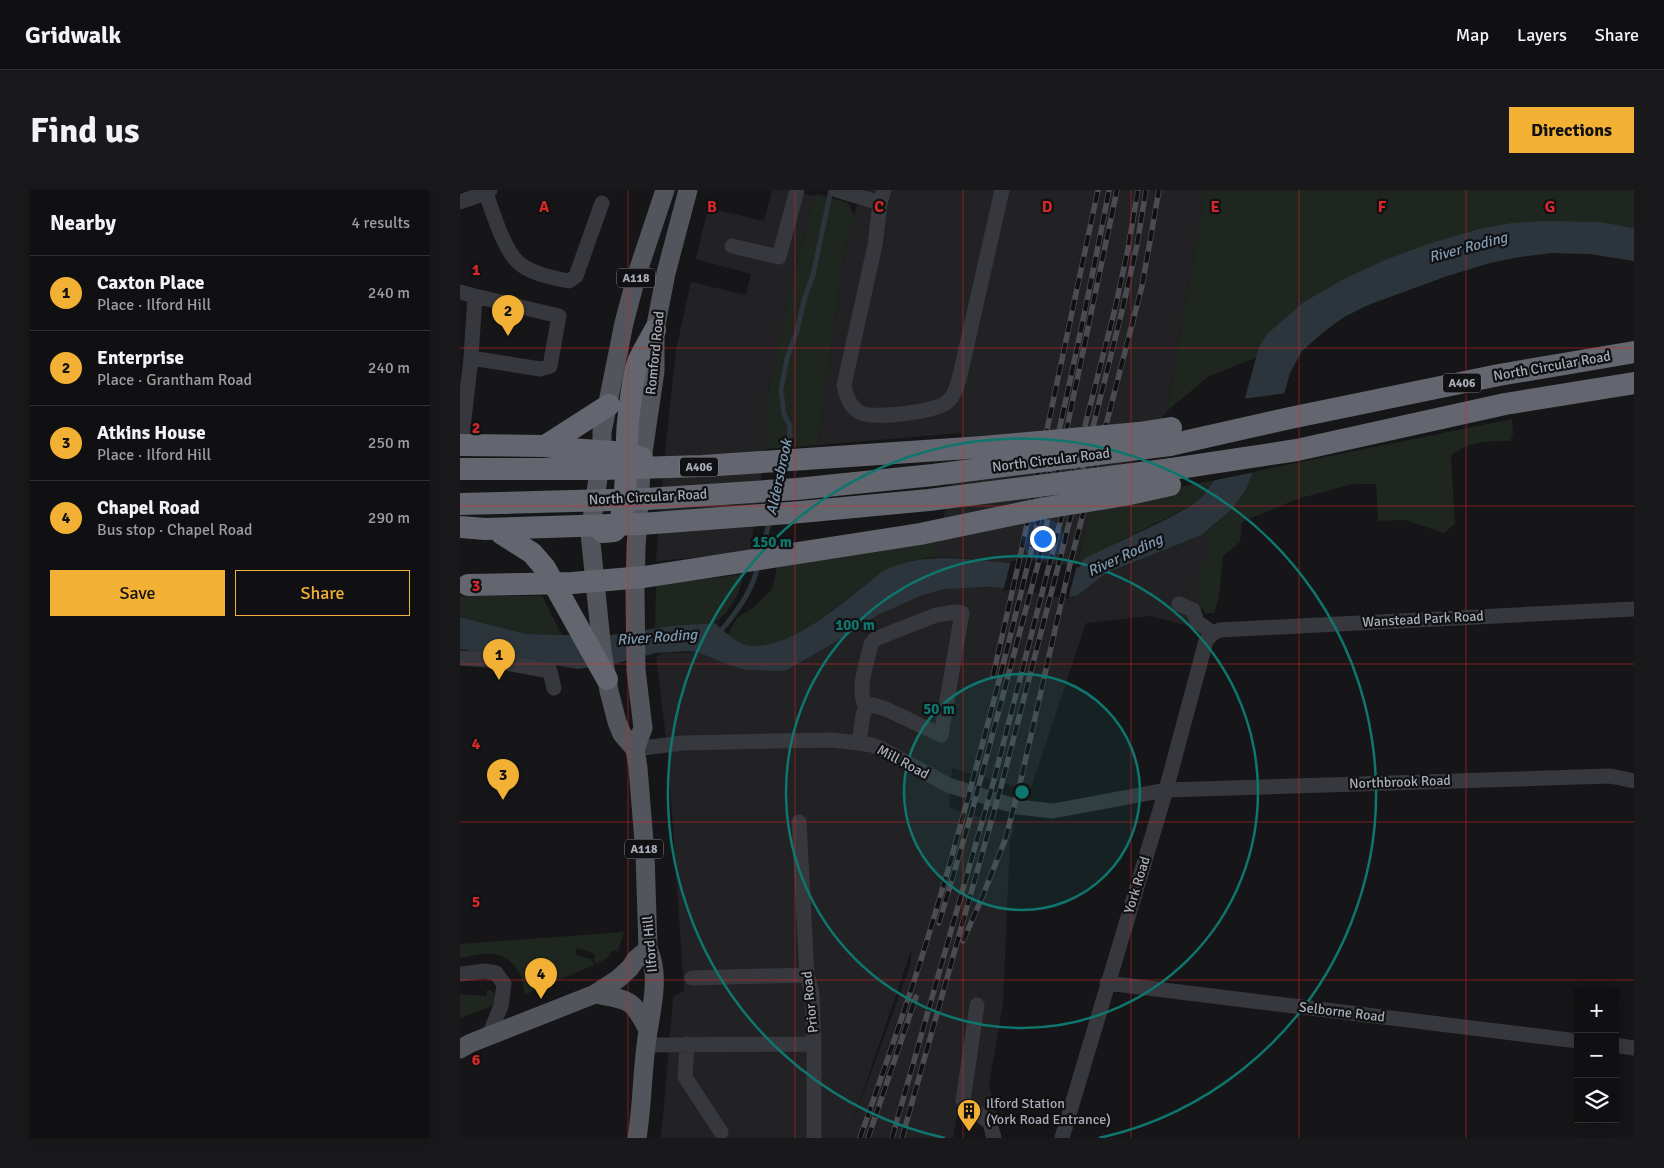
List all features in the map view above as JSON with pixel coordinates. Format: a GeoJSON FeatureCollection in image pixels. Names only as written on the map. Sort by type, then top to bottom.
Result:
{"type":"FeatureCollection","features":[{"type":"Feature","properties":{"kind":"highway","name":"A118"},"geometry":{"type":"LineString","coordinates":[[590,533],[614,530],[620,523],[635,456],[628,423],[636,366],[655,330]]}},
{"type":"Feature","properties":{"kind":"highway","name":"North Circular Road"},"geometry":{"type":"LineString","coordinates":[[460,504],[647,498],[816,487],[934,475],[1170,445],[1499,375],[1634,352]]}},
{"type":"Feature","properties":{"kind":"highway","name":"North Circular Road"},"geometry":{"type":"LineString","coordinates":[[460,527],[485,529],[641,524],[928,500],[1172,469],[1297,450],[1505,404],[1634,383]]}},
{"type":"Feature","properties":{"kind":"highway"},"geometry":{"type":"LineString","coordinates":[[545,446],[609,405]]}},
{"type":"Feature","properties":{"kind":"highway","name":"A406"},"geometry":{"type":"LineString","coordinates":[[460,469],[602,469],[703,466],[1139,433],[1224,420],[1290,418]]}},
{"type":"Feature","properties":{"kind":"highway"},"geometry":{"type":"LineString","coordinates":[[461,445],[545,446],[635,456]]}},
{"type":"Feature","properties":{"kind":"highway","name":"A406"},"geometry":{"type":"LineString","coordinates":[[460,585],[572,583],[644,577],[824,550],[920,534],[1045,508],[1126,496],[1200,478],[1297,450]]}},
{"type":"Feature","properties":{"kind":"highway"},"geometry":{"type":"LineString","coordinates":[[460,532],[502,534],[590,533]]}},
{"type":"Feature","properties":{"kind":"highway"},"geometry":{"type":"LineString","coordinates":[[502,534],[532,553],[551,577],[606,679]]}},
{"type":"Feature","properties":{"kind":"main road","name":"A118"},"geometry":{"type":"LineString","coordinates":[[602,451],[602,432],[609,405],[624,323],[636,274],[665,190]]}},
{"type":"Feature","properties":{"kind":"main road","name":"Romford Road"},"geometry":{"type":"LineString","coordinates":[[655,330],[666,273],[688,190]]}},
{"type":"Feature","properties":{"kind":"main road","name":"Ilford Hill"},"geometry":{"type":"LineString","coordinates":[[602,451],[590,533],[602,651],[606,679],[617,722],[622,734],[635,749]]}},
{"type":"Feature","properties":{"kind":"main road","name":"Ilford Hill"},"geometry":{"type":"LineString","coordinates":[[635,456],[636,670],[643,728],[635,749],[645,854],[648,948],[654,960],[652,1010],[647,1037],[637,1138]]}},
{"type":"Feature","properties":{"kind":"main road"},"geometry":{"type":"LineString","coordinates":[[462,1045],[596,994],[618,979],[648,948]]}},
{"type":"Feature","properties":{"kind":"main road"},"geometry":{"type":"LineString","coordinates":[[596,994],[623,998],[632,1003],[638,1010],[647,1037]]}},
{"type":"Feature","properties":{"kind":"street"},"geometry":{"type":"LineString","coordinates":[[732,246],[779,258],[797,190]]}},
{"type":"Feature","properties":{"kind":"street"},"geometry":{"type":"LineString","coordinates":[[842,191],[882,197],[875,245],[844,385],[847,400],[860,413],[889,415],[936,408],[947,403],[954,395],[1002,190]]}},
{"type":"Feature","properties":{"kind":"street"},"geometry":{"type":"LineString","coordinates":[[460,202],[488,192],[504,240],[512,255],[521,265],[536,272],[566,281],[576,276],[602,203]]}},
{"type":"Feature","properties":{"kind":"street"},"geometry":{"type":"LineString","coordinates":[[461,445],[471,358],[468,294],[559,316],[550,366],[540,370],[471,358]]}},
{"type":"Feature","properties":{"kind":"street"},"geometry":{"type":"LineString","coordinates":[[1179,604],[1193,610],[1197,622],[1213,633]]}},
{"type":"Feature","properties":{"kind":"street","name":"Wanstead Park Road"},"geometry":{"type":"LineString","coordinates":[[1213,633],[1220,630],[1634,609]]}},
{"type":"Feature","properties":{"kind":"street"},"geometry":{"type":"LineString","coordinates":[[860,743],[863,715],[866,707],[861,698],[862,689],[871,644],[875,639],[936,615],[962,613],[941,735],[878,706],[866,707]]}},
{"type":"Feature","properties":{"kind":"street","name":"York Road"},"geometry":{"type":"LineString","coordinates":[[1062,1138],[1166,790],[1206,641],[1213,633]]}},
{"type":"Feature","properties":{"kind":"street"},"geometry":{"type":"LineString","coordinates":[[460,658],[489,660],[550,671],[554,688]]}},
{"type":"Feature","properties":{"kind":"street","name":"Mill Road"},"geometry":{"type":"LineString","coordinates":[[635,749],[682,743],[832,740],[860,743],[884,750],[948,785],[1018,807],[1053,811],[1166,790]]}},
{"type":"Feature","properties":{"kind":"street","name":"Northbrook Road"},"geometry":{"type":"LineString","coordinates":[[1166,790],[1610,776],[1634,781]]}},
{"type":"Feature","properties":{"kind":"street","name":"Prior Road"},"geometry":{"type":"LineString","coordinates":[[647,1037],[687,1044],[814,1044],[812,993],[806,975],[799,822]]}},
{"type":"Feature","properties":{"kind":"street"},"geometry":{"type":"LineString","coordinates":[[460,974],[485,971],[496,973],[504,984],[501,1006],[488,1036]]}},
{"type":"Feature","properties":{"kind":"street"},"geometry":{"type":"LineString","coordinates":[[692,978],[806,975]]}},
{"type":"Feature","properties":{"kind":"street","name":"Selborne Road"},"geometry":{"type":"LineString","coordinates":[[1107,983],[1574,1040]]}},
{"type":"Feature","properties":{"kind":"street"},"geometry":{"type":"LineString","coordinates":[[977,1005],[963,1101],[990,1123],[994,1138]]}},
{"type":"Feature","properties":{"kind":"street"},"geometry":{"type":"LineString","coordinates":[[687,1044],[686,1077],[721,1132]]}},
{"type":"Feature","properties":{"kind":"street"},"geometry":{"type":"LineString","coordinates":[[814,1044],[814,1138]]}},
{"type":"Feature","properties":{"kind":"street"},"geometry":{"type":"LineString","coordinates":[[1619,1046],[1634,1048]]}},
{"type":"Feature","properties":{"kind":"shaded area"},"geometry":{"type":"Polygon","coordinates":[[[772,190],[790,190],[814,196],[787,305],[767,398],[765,449],[750,552],[656,561],[676,349],[691,282],[746,295],[751,274],[696,259],[708,208],[764,221],[772,190]]]}},
{"type":"Feature","properties":{"kind":"shaded area"},"geometry":{"type":"Polygon","coordinates":[[[861,190],[1205,190],[1167,411],[1088,518],[1069,596],[1077,596],[1111,571],[1202,535],[1211,542],[1197,597],[1202,607],[1196,628],[1150,616],[1086,623],[1030,791],[952,768],[949,808],[1015,827],[1010,841],[1003,1004],[989,1084],[999,1125],[957,1116],[953,1138],[660,1138],[673,997],[684,991],[668,755],[656,656],[662,653],[697,652],[745,670],[785,671],[855,631],[876,616],[923,595],[945,589],[963,587],[1004,588],[1010,563],[935,557],[962,433],[818,445],[845,249],[861,190]],[[912,948],[854,1119],[910,966],[912,948]]]}},
{"type":"Feature","properties":{"kind":"shaded area"},"geometry":{"type":"Polygon","coordinates":[[[1205,190],[1634,190],[1634,261],[1590,254],[1551,253],[1490,263],[1447,276],[1368,305],[1344,317],[1325,331],[1209,376],[1167,411],[1205,190]]]}},
{"type":"Feature","properties":{"kind":"shaded area"},"geometry":{"type":"Polygon","coordinates":[[[818,194],[848,203],[854,216],[845,249],[818,445],[765,449],[767,398],[787,305],[814,196],[818,194]]]}},
{"type":"Feature","properties":{"kind":"shaded area"},"geometry":{"type":"Polygon","coordinates":[[[1512,419],[1513,435],[1510,441],[1471,445],[1464,447],[1451,456],[1455,524],[1444,533],[1405,520],[1378,521],[1376,484],[1353,484],[1297,499],[1242,522],[1240,542],[1223,556],[1219,597],[1214,613],[1205,613],[1197,597],[1200,571],[1211,542],[1202,535],[1219,521],[1246,489],[1252,472],[1512,419]]]}},
{"type":"Feature","properties":{"kind":"shaded area"},"geometry":{"type":"Polygon","coordinates":[[[1214,480],[1203,496],[1191,506],[1082,560],[1077,565],[1088,518],[1098,504],[1214,480]]]}},
{"type":"Feature","properties":{"kind":"shaded area"},"geometry":{"type":"Polygon","coordinates":[[[939,537],[935,557],[907,562],[881,572],[838,607],[803,630],[785,639],[768,645],[750,646],[728,635],[737,618],[753,608],[772,589],[777,567],[939,537]]]}},
{"type":"Feature","properties":{"kind":"shaded area"},"geometry":{"type":"Polygon","coordinates":[[[744,574],[738,594],[726,613],[715,623],[655,629],[656,585],[744,574]]]}},
{"type":"Feature","properties":{"kind":"shaded area"},"geometry":{"type":"Polygon","coordinates":[[[460,596],[542,596],[562,635],[526,634],[460,617],[460,596]]]}},
{"type":"Feature","properties":{"kind":"shaded area"},"geometry":{"type":"Polygon","coordinates":[[[624,932],[618,952],[613,950],[607,958],[596,964],[595,954],[577,948],[575,955],[591,959],[594,965],[524,995],[520,974],[506,958],[488,954],[460,958],[460,944],[624,932]]]}},
{"type":"Feature","properties":{"kind":"shaded area"},"geometry":{"type":"Polygon","coordinates":[[[487,990],[491,990],[496,996],[495,1005],[460,1018],[460,994],[487,996],[487,990]]]}},
{"type":"Feature","properties":{"kind":"water","name":"River Roding"},"geometry":{"type":"Polygon","coordinates":[[[1542,221],[1599,222],[1634,228],[1634,261],[1590,254],[1551,253],[1519,257],[1490,263],[1447,276],[1368,305],[1344,317],[1302,351],[1290,373],[1283,398],[1246,489],[1233,508],[1202,535],[1111,571],[1077,596],[1018,586],[945,589],[923,595],[876,616],[855,631],[785,671],[745,670],[697,652],[688,651],[656,653],[614,664],[578,669],[460,649],[460,617],[526,634],[562,635],[611,635],[672,626],[715,623],[743,644],[754,646],[770,644],[804,630],[821,619],[881,572],[896,565],[912,561],[943,558],[1011,563],[1031,562],[1062,567],[1080,567],[1081,562],[1085,558],[1161,522],[1191,506],[1203,496],[1214,480],[1239,420],[1259,347],[1267,334],[1304,302],[1342,280],[1385,260],[1431,243],[1479,229],[1512,223],[1542,221]]]}},
{"type":"Feature","properties":{"kind":"pier"},"geometry":{"type":"Polygon","coordinates":[[[1287,393],[1255,472],[1211,481],[1237,419],[1242,399],[1287,393]]]}},
{"type":"Feature","properties":{"kind":"pier"},"geometry":{"type":"Polygon","coordinates":[[[1024,559],[1077,565],[1068,599],[1018,589],[1003,591],[1011,561],[1024,559]]]}},
{"type":"Feature","properties":{"kind":"waterway","name":"Aldersbrook"},"geometry":{"type":"LineString","coordinates":[[786,453],[790,438],[790,426],[784,414],[781,390],[787,358],[813,275],[831,190]]}},
{"type":"Feature","properties":{"kind":"waterway","name":"Aldersbrook"},"geometry":{"type":"LineString","coordinates":[[778,485],[783,467]]}},
{"type":"Feature","properties":{"kind":"waterway","name":"Aldersbrook"},"geometry":{"type":"LineString","coordinates":[[761,553],[770,520]]}},
{"type":"Feature","properties":{"kind":"waterway","name":"Aldersbrook"},"geometry":{"type":"LineString","coordinates":[[719,633],[743,602],[752,585],[758,566]]}},
{"type":"Feature","properties":{"kind":"railway"},"geometry":{"type":"LineString","coordinates":[[993,676],[1098,190]]}},
{"type":"Feature","properties":{"kind":"railway"},"geometry":{"type":"LineString","coordinates":[[860,1138],[927,942],[993,704],[1055,448],[1109,190]]}},
{"type":"Feature","properties":{"kind":"railway"},"geometry":{"type":"LineString","coordinates":[[939,923],[971,815],[1039,560],[1117,190]]}},
{"type":"Feature","properties":{"kind":"railway"},"geometry":{"type":"LineString","coordinates":[[892,1138],[994,780],[1115,309],[1138,190]]}},
{"type":"Feature","properties":{"kind":"railway"},"geometry":{"type":"LineString","coordinates":[[902,1138],[1002,783],[1059,563],[1122,311],[1137,245],[1146,190]]}},
{"type":"Feature","properties":{"kind":"railway"},"geometry":{"type":"LineString","coordinates":[[963,941],[1005,840],[1019,788],[1070,564],[1142,286],[1159,190]]}},
{"type":"Feature","properties":{"kind":"railway"},"geometry":{"type":"LineString","coordinates":[[868,1138],[916,997]]}},
{"type":"Feature","properties":{"kind":"place","name":"Enterprise"},"geometry":{"type":"Point","coordinates":[508,336]}},
{"type":"Feature","properties":{"kind":"place","name":"Caxton Place"},"geometry":{"type":"Point","coordinates":[499,680]}},
{"type":"Feature","properties":{"kind":"place","name":"Atkins House"},"geometry":{"type":"Point","coordinates":[503,800]}},
{"type":"Feature","properties":{"kind":"place","name":"Chapel Road"},"geometry":{"type":"Point","coordinates":[541,999]}},
{"type":"Feature","properties":{"kind":"place","name":"Ilford Station (York Road Entrance)"},"geometry":{"type":"Point","coordinates":[969,1132]}}]}
